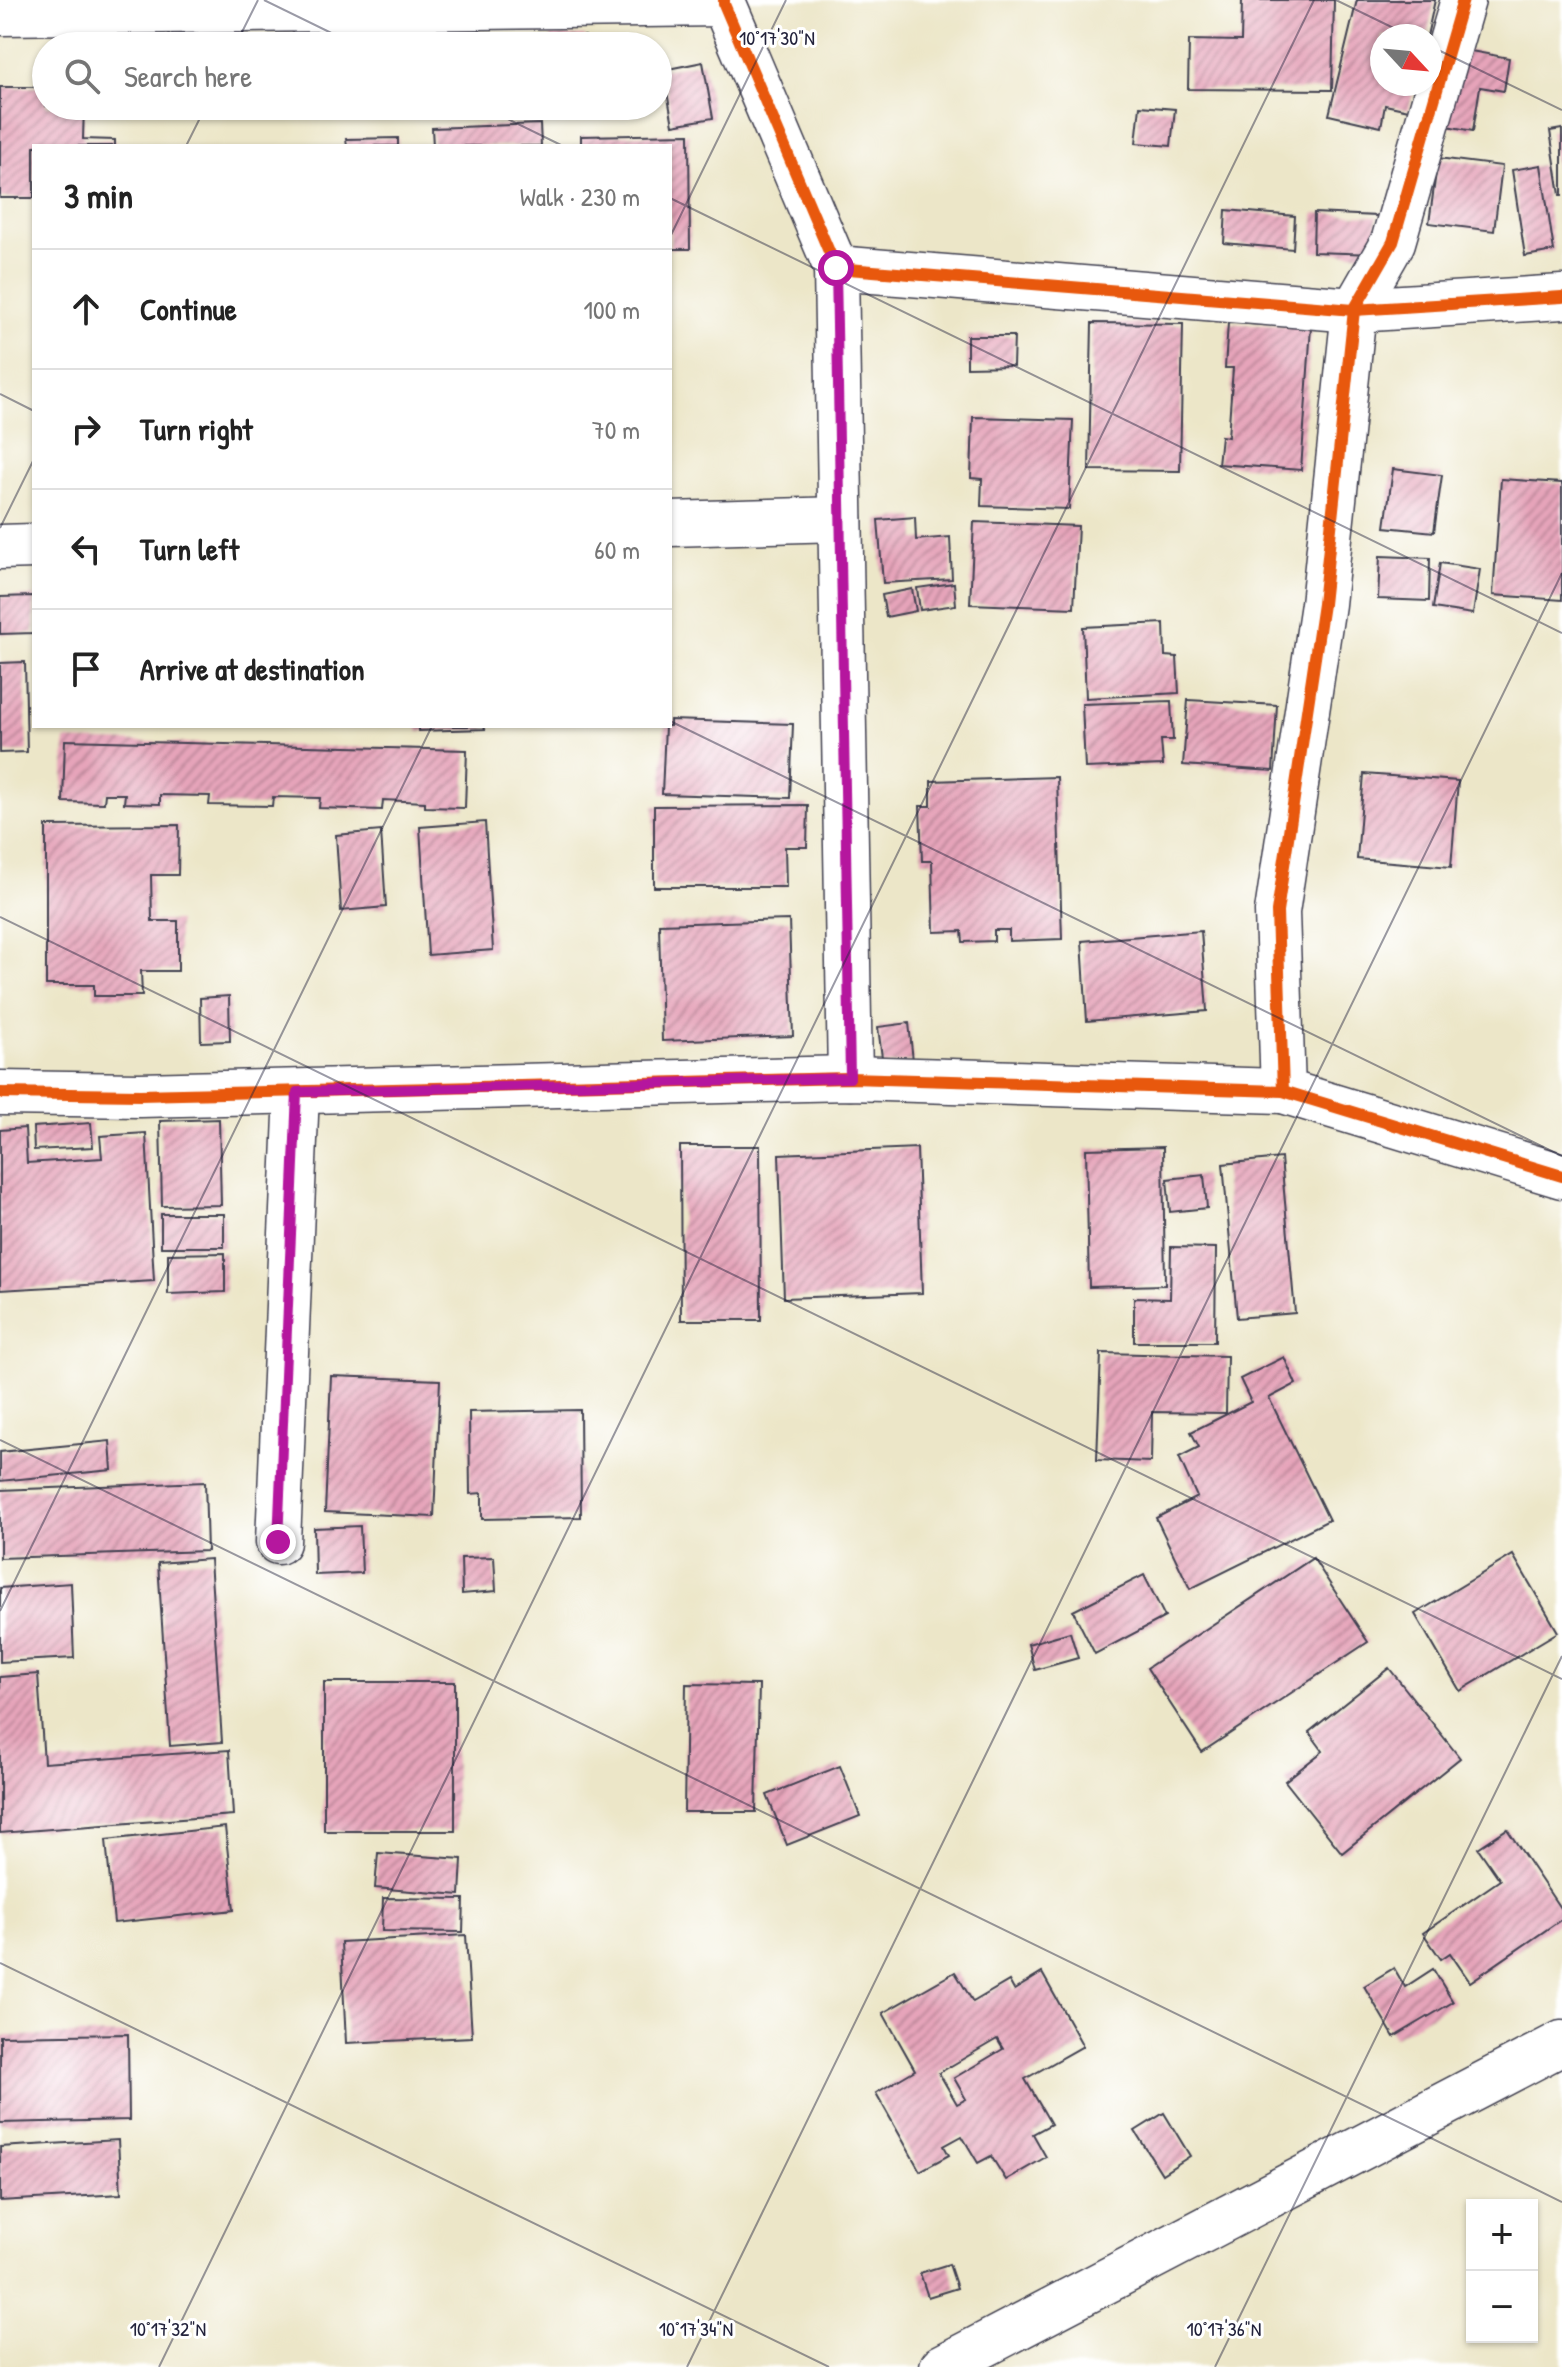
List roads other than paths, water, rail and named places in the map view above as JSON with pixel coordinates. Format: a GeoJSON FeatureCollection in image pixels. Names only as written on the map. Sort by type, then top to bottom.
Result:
{"type":"FeatureCollection","features":[{"type":"Feature","properties":{"kind":"street"},"geometry":{"type":"LineString","coordinates":[[1283,1091],[1277,912],[1323,604],[1354,310],[1393,242],[1463,0]]}},
{"type":"Feature","properties":{"kind":"street"},"geometry":{"type":"LineString","coordinates":[[0,13],[724,2],[836,268],[850,1078]]}},
{"type":"Feature","properties":{"kind":"street"},"geometry":{"type":"LineString","coordinates":[[836,268],[1354,310],[1562,297]]}},
{"type":"Feature","properties":{"kind":"street"},"geometry":{"type":"LineString","coordinates":[[672,524],[840,519]]}},
{"type":"Feature","properties":{"kind":"street"},"geometry":{"type":"LineString","coordinates":[[0,547],[32,546]]}},
{"type":"Feature","properties":{"kind":"street"},"geometry":{"type":"LineString","coordinates":[[0,1093],[140,1095],[850,1078],[1283,1091],[1562,1176]]}},
{"type":"Feature","properties":{"kind":"street"},"geometry":{"type":"LineString","coordinates":[[278,1542],[297,1092]]}},
{"type":"Feature","properties":{"kind":"street"},"geometry":{"type":"LineString","coordinates":[[942,2367],[1562,2043]]}}]}
